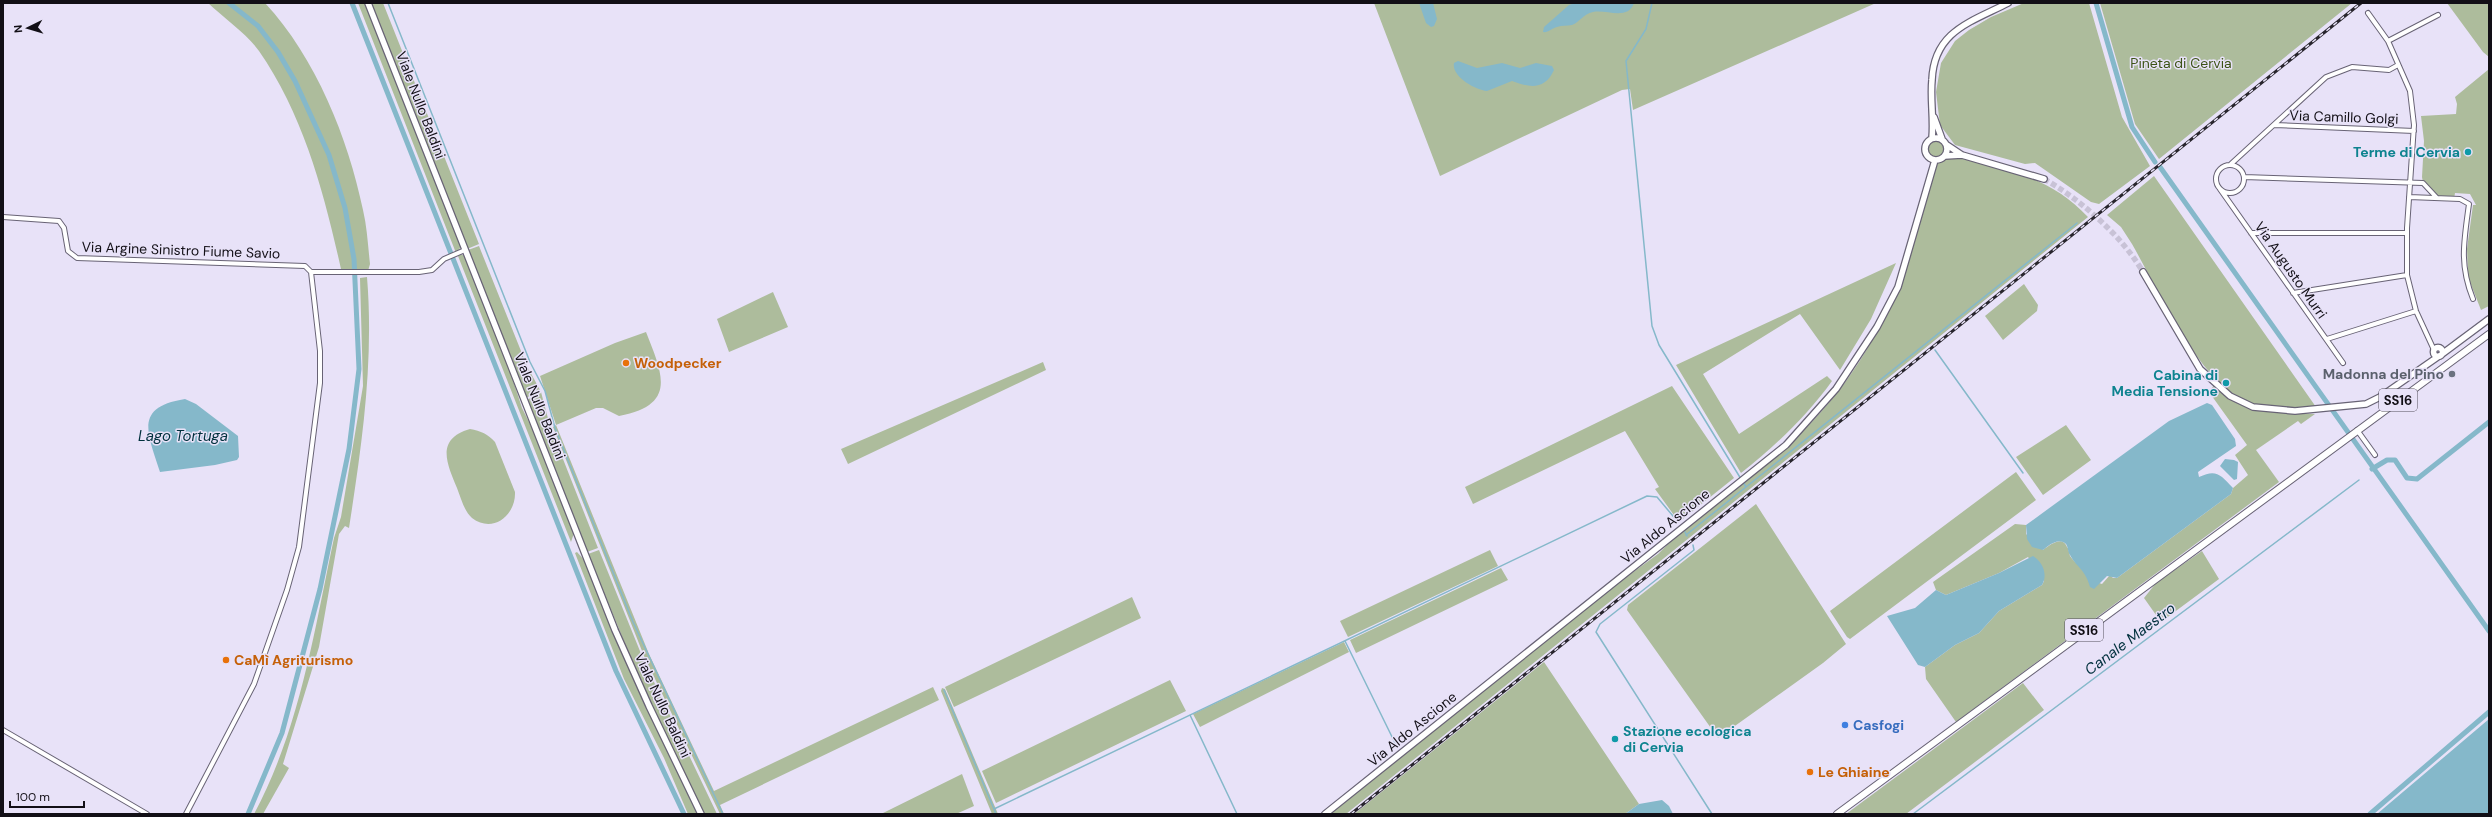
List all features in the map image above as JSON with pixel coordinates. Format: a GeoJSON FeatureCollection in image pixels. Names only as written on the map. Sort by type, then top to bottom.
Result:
{"type":"FeatureCollection","features":[{"type":"Feature","properties":{"kind":"main road"},"geometry":{"type":"LineString","coordinates":[[2470,348],[2489,330]]}},
{"type":"Feature","properties":{"kind":"main road","name":"SS16"},"geometry":{"type":"LineString","coordinates":[[1837,814],[2341,441],[2489,334]]}},
{"type":"Feature","properties":{"kind":"main road","name":"SS16"},"geometry":{"type":"LineString","coordinates":[[2442,369],[2489,338]]}},
{"type":"Feature","properties":{"kind":"street","name":"Viale Nullo Baldini"},"geometry":{"type":"LineString","coordinates":[[368,3],[462,252],[615,630],[648,706],[701,814]]}},
{"type":"Feature","properties":{"kind":"street"},"geometry":{"type":"LineString","coordinates":[[1962,155],[1945,156],[1935,160],[1927,156],[1925,146],[1932,138],[1934,66],[1938,52],[1952,32],[2008,3]]}},
{"type":"Feature","properties":{"kind":"street"},"geometry":{"type":"LineString","coordinates":[[2368,13],[2388,41],[2410,91],[2414,131],[2406,233],[2407,275],[2416,311],[2438,352]]}},
{"type":"Feature","properties":{"kind":"street"},"geometry":{"type":"LineString","coordinates":[[2388,41],[2438,15]]}},
{"type":"Feature","properties":{"kind":"street"},"geometry":{"type":"LineString","coordinates":[[2231,164],[2238,167],[2244,177],[2243,185],[2237,192],[2228,193],[2220,189],[2216,183],[2218,171],[2224,166],[2231,164],[2326,77],[2352,67],[2389,70],[2398,64]]}},
{"type":"Feature","properties":{"kind":"street"},"geometry":{"type":"LineString","coordinates":[[1932,107],[1942,139],[1947,145],[1962,155],[2044,179]]}},
{"type":"Feature","properties":{"kind":"street","name":"Via Camillo Golgi"},"geometry":{"type":"LineString","coordinates":[[2274,125],[2414,131]]}},
{"type":"Feature","properties":{"kind":"street"},"geometry":{"type":"LineString","coordinates":[[1932,138],[1942,139]]}},
{"type":"Feature","properties":{"kind":"street"},"geometry":{"type":"LineString","coordinates":[[1945,156],[1947,145]]}},
{"type":"Feature","properties":{"kind":"street","name":"Via Aldo Ascione"},"geometry":{"type":"LineString","coordinates":[[1926,186],[1929,168],[1927,156]]}},
{"type":"Feature","properties":{"kind":"street","name":"Via Aldo Ascione"},"geometry":{"type":"LineString","coordinates":[[1325,814],[1786,445],[1809,421],[1836,389],[1877,327],[1898,287],[1926,186],[1935,160]]}},
{"type":"Feature","properties":{"kind":"street"},"geometry":{"type":"LineString","coordinates":[[2244,177],[2423,183],[2437,198]]}},
{"type":"Feature","properties":{"kind":"street","name":"Via Augusto Murri"},"geometry":{"type":"LineString","coordinates":[[2220,189],[2343,363]]}},
{"type":"Feature","properties":{"kind":"street"},"geometry":{"type":"LineString","coordinates":[[2409,197],[2460,199],[2469,204],[2463,252],[2465,278],[2473,299]]}},
{"type":"Feature","properties":{"kind":"street","name":"Via Argine Sinistro Fiume Savio"},"geometry":{"type":"LineString","coordinates":[[3,218],[59,221],[64,228],[68,251],[77,258],[305,266],[311,272],[400,274],[427,271],[444,259],[462,252]]}},
{"type":"Feature","properties":{"kind":"street"},"geometry":{"type":"LineString","coordinates":[[2251,233],[2406,233]]}},
{"type":"Feature","properties":{"kind":"street"},"geometry":{"type":"LineString","coordinates":[[186,814],[251,691],[287,590],[299,547],[321,370],[311,272]]}},
{"type":"Feature","properties":{"kind":"street"},"geometry":{"type":"LineString","coordinates":[[2143,272],[2195,364],[2230,396],[2245,404],[2264,409],[2294,411],[2323,410],[2357,406],[2374,401],[2431,361],[2438,352],[2448,348],[2489,319]]}},
{"type":"Feature","properties":{"kind":"street"},"geometry":{"type":"LineString","coordinates":[[2293,292],[2407,275]]}},
{"type":"Feature","properties":{"kind":"street"},"geometry":{"type":"LineString","coordinates":[[2326,339],[2416,311]]}},
{"type":"Feature","properties":{"kind":"street"},"geometry":{"type":"LineString","coordinates":[[2356,430],[2375,455]]}},
{"type":"Feature","properties":{"kind":"street"},"geometry":{"type":"LineString","coordinates":[[3,730],[147,814]]}},
{"type":"Feature","properties":{"kind":"green space"},"geometry":{"type":"Polygon","coordinates":[[[208,3],[265,3],[300,48],[328,100],[349,155],[366,223],[370,264],[368,271],[341,269],[327,212],[310,156],[300,129],[275,76],[254,45],[242,32],[208,3]]]}},
{"type":"Feature","properties":{"kind":"green space"},"geometry":{"type":"Polygon","coordinates":[[[358,3],[365,3],[461,247],[456,253],[358,3]]]}},
{"type":"Feature","properties":{"kind":"green space"},"geometry":{"type":"Polygon","coordinates":[[[370,3],[383,3],[479,244],[467,249],[370,3]]]}},
{"type":"Feature","properties":{"kind":"green space"},"geometry":{"type":"Polygon","coordinates":[[[1374,3],[1876,3],[1633,110],[1630,89],[1622,90],[1440,176],[1374,3]]]}},
{"type":"Feature","properties":{"kind":"green space","name":"Pineta di Cervia"},"geometry":{"type":"Polygon","coordinates":[[[2024,3],[2089,3],[2122,117],[2150,166],[2099,204],[2091,202],[2035,163],[2025,164],[1955,145],[1940,125],[1936,92],[1941,63],[1955,41],[1969,30],[1991,17],[2024,3]]]}},
{"type":"Feature","properties":{"kind":"green space","name":"Pineta di Cervia"},"geometry":{"type":"Polygon","coordinates":[[[2100,3],[2352,3],[2159,159],[2135,124],[2100,3]]]}},
{"type":"Feature","properties":{"kind":"green space"},"geometry":{"type":"Polygon","coordinates":[[[2447,3],[2489,3],[2489,57],[2483,52],[2447,3]]]}},
{"type":"Feature","properties":{"kind":"green space"},"geometry":{"type":"Polygon","coordinates":[[[2489,69],[2489,306],[2481,310],[2468,277],[2467,249],[2473,205],[2476,205],[2470,194],[2455,193],[2454,199],[2437,198],[2423,183],[2424,141],[2421,116],[2456,114],[2457,104],[2455,97],[2489,69]]]}},
{"type":"Feature","properties":{"kind":"green space"},"geometry":{"type":"Polygon","coordinates":[[[1936,139],[1942,142],[1945,148],[1942,154],[1936,157],[1930,154],[1927,148],[1930,142],[1936,139]]]}},
{"type":"Feature","properties":{"kind":"green space"},"geometry":{"type":"Polygon","coordinates":[[[1951,157],[1959,157],[2012,171],[2028,177],[2059,192],[2088,217],[1346,814],[1330,814],[1610,589],[1658,554],[1671,541],[1751,477],[1797,437],[1825,407],[1849,377],[1869,346],[1886,314],[1900,280],[1923,209],[1933,170],[1937,163],[1951,157]]]}},
{"type":"Feature","properties":{"kind":"green space"},"geometry":{"type":"Polygon","coordinates":[[[2154,176],[2316,407],[2291,409],[2258,406],[2250,403],[2231,392],[2213,376],[2197,356],[2167,310],[2132,244],[2121,227],[2107,215],[2154,176]]]}},
{"type":"Feature","properties":{"kind":"green space"},"geometry":{"type":"Polygon","coordinates":[[[479,246],[527,366],[540,390],[526,398],[468,250],[479,246]]]}},
{"type":"Feature","properties":{"kind":"green space"},"geometry":{"type":"Polygon","coordinates":[[[460,254],[465,256],[510,371],[522,408],[534,432],[574,533],[571,542],[458,256],[460,254]]]}},
{"type":"Feature","properties":{"kind":"green space"},"geometry":{"type":"Polygon","coordinates":[[[1896,263],[1871,319],[1840,370],[1800,314],[1703,374],[1739,434],[1827,376],[1832,381],[1790,430],[1741,473],[1676,365],[1896,263]]]}},
{"type":"Feature","properties":{"kind":"green space"},"geometry":{"type":"Polygon","coordinates":[[[367,277],[369,340],[366,403],[349,528],[345,526],[339,534],[319,647],[283,764],[289,768],[263,814],[254,814],[270,781],[294,714],[312,644],[334,538],[341,517],[363,386],[360,278],[367,277]]]}},
{"type":"Feature","properties":{"kind":"green space"},"geometry":{"type":"Polygon","coordinates":[[[2024,284],[2038,305],[2037,311],[2003,340],[1985,316],[2024,284]]]}},
{"type":"Feature","properties":{"kind":"green space"},"geometry":{"type":"Polygon","coordinates":[[[773,292],[788,327],[729,352],[717,319],[773,292]]]}},
{"type":"Feature","properties":{"kind":"green space"},"geometry":{"type":"Polygon","coordinates":[[[646,332],[660,375],[661,386],[658,396],[650,404],[638,411],[619,416],[603,408],[596,408],[556,425],[540,376],[615,343],[646,332]]]}},
{"type":"Feature","properties":{"kind":"green space"},"geometry":{"type":"Polygon","coordinates":[[[1043,362],[1046,370],[848,464],[841,449],[1043,362]]]}},
{"type":"Feature","properties":{"kind":"green space"},"geometry":{"type":"Polygon","coordinates":[[[2214,385],[2225,395],[2248,407],[2273,412],[2315,414],[2301,424],[2298,421],[2256,450],[2279,482],[1956,722],[1926,679],[1925,667],[1955,645],[1979,633],[1999,611],[2042,585],[2044,581],[2028,557],[1999,573],[1946,595],[1936,590],[1933,582],[2015,524],[2026,525],[2026,534],[2043,550],[2059,541],[2065,543],[2070,556],[2082,569],[2088,579],[2102,584],[2110,575],[2113,578],[2117,578],[2231,494],[2233,488],[2248,475],[2235,455],[2247,445],[2209,392],[2214,385]]]}},
{"type":"Feature","properties":{"kind":"green space"},"geometry":{"type":"Polygon","coordinates":[[[1672,386],[1734,478],[1679,522],[1655,489],[1659,487],[1625,431],[1473,504],[1465,487],[1672,386]]]}},
{"type":"Feature","properties":{"kind":"green space"},"geometry":{"type":"Polygon","coordinates":[[[541,392],[550,426],[598,548],[587,552],[527,400],[541,392]]]}},
{"type":"Feature","properties":{"kind":"green space"},"geometry":{"type":"Polygon","coordinates":[[[556,425],[649,654],[714,791],[933,687],[939,700],[720,805],[724,814],[720,814],[644,656],[553,427],[556,425]]]}},
{"type":"Feature","properties":{"kind":"green space"},"geometry":{"type":"Polygon","coordinates":[[[2066,425],[2091,460],[2043,495],[2016,457],[2066,425]]]}},
{"type":"Feature","properties":{"kind":"green space"},"geometry":{"type":"Polygon","coordinates":[[[470,429],[484,433],[495,442],[515,492],[512,508],[502,520],[495,523],[488,524],[480,522],[469,515],[463,504],[447,461],[448,446],[452,439],[459,433],[470,429]]]}},
{"type":"Feature","properties":{"kind":"green space"},"geometry":{"type":"Polygon","coordinates":[[[2016,472],[2036,500],[1850,639],[1847,637],[1830,611],[2016,472]]]}},
{"type":"Feature","properties":{"kind":"green space"},"geometry":{"type":"Polygon","coordinates":[[[1756,504],[1846,644],[1823,663],[1718,738],[1627,610],[1628,605],[1756,504]]]}},
{"type":"Feature","properties":{"kind":"green space"},"geometry":{"type":"Polygon","coordinates":[[[599,550],[644,661],[717,814],[704,814],[638,675],[588,554],[599,550]]]}},
{"type":"Feature","properties":{"kind":"green space"},"geometry":{"type":"Polygon","coordinates":[[[1490,550],[1498,566],[1348,637],[1340,621],[1490,550]]]}},
{"type":"Feature","properties":{"kind":"green space"},"geometry":{"type":"Polygon","coordinates":[[[2202,551],[2219,579],[2161,622],[2144,598],[2156,583],[2202,551]]]}},
{"type":"Feature","properties":{"kind":"green space"},"geometry":{"type":"Polygon","coordinates":[[[577,552],[585,561],[610,623],[698,814],[688,814],[664,758],[624,679],[575,553],[577,552]]]}},
{"type":"Feature","properties":{"kind":"green space"},"geometry":{"type":"Polygon","coordinates":[[[1501,568],[1508,580],[1356,653],[1350,640],[1501,568]]]}},
{"type":"Feature","properties":{"kind":"green space"},"geometry":{"type":"Polygon","coordinates":[[[1132,597],[1141,618],[954,707],[945,687],[1132,597]]]}},
{"type":"Feature","properties":{"kind":"green space"},"geometry":{"type":"Polygon","coordinates":[[[1344,642],[1349,652],[1200,727],[1193,714],[1344,642]]]}},
{"type":"Feature","properties":{"kind":"green space"},"geometry":{"type":"Polygon","coordinates":[[[1544,662],[1639,804],[1625,814],[1354,814],[1544,662]]]}},
{"type":"Feature","properties":{"kind":"green space"},"geometry":{"type":"Polygon","coordinates":[[[1170,680],[1186,711],[996,803],[982,771],[1170,680]]]}},
{"type":"Feature","properties":{"kind":"green space"},"geometry":{"type":"Polygon","coordinates":[[[2023,683],[2044,710],[1906,814],[1846,814],[2023,683]]]}},
{"type":"Feature","properties":{"kind":"green space"},"geometry":{"type":"Polygon","coordinates":[[[942,688],[945,689],[998,814],[992,814],[941,691],[942,688]]]}},
{"type":"Feature","properties":{"kind":"green space"},"geometry":{"type":"Polygon","coordinates":[[[962,774],[974,806],[956,814],[881,814],[962,774]]]}},
{"type":"Feature","properties":{"kind":"water"},"geometry":{"type":"Polygon","coordinates":[[[1419,3],[1433,3],[1437,19],[1434,26],[1431,27],[1426,23],[1419,3]]]}},
{"type":"Feature","properties":{"kind":"water"},"geometry":{"type":"Polygon","coordinates":[[[1575,3],[1634,3],[1627,12],[1593,12],[1587,14],[1572,25],[1559,26],[1547,32],[1543,32],[1544,27],[1569,5],[1575,3]]]}},
{"type":"Feature","properties":{"kind":"water"},"geometry":{"type":"Polygon","coordinates":[[[1458,61],[1477,68],[1502,63],[1520,68],[1536,63],[1552,66],[1554,70],[1546,81],[1536,86],[1525,85],[1512,81],[1487,91],[1470,85],[1456,73],[1454,63],[1458,61]]]}},
{"type":"Feature","properties":{"kind":"water","name":"Lago Tortuga"},"geometry":{"type":"Polygon","coordinates":[[[185,399],[196,404],[238,436],[239,457],[237,460],[215,465],[160,472],[149,434],[148,424],[151,416],[157,408],[185,399]]]}},
{"type":"Feature","properties":{"kind":"water"},"geometry":{"type":"Polygon","coordinates":[[[2207,403],[2212,405],[2235,439],[2236,446],[2198,472],[2199,477],[2210,473],[2218,474],[2233,488],[2231,494],[2117,578],[2107,576],[2094,589],[2090,587],[2086,576],[2073,560],[2065,543],[2058,541],[2043,550],[2032,547],[2027,539],[2026,525],[2169,421],[2207,403]]]}},
{"type":"Feature","properties":{"kind":"water"},"geometry":{"type":"Polygon","coordinates":[[[2225,459],[2238,462],[2237,479],[2234,480],[2220,466],[2225,459]]]}},
{"type":"Feature","properties":{"kind":"water"},"geometry":{"type":"Polygon","coordinates":[[[2033,556],[2044,569],[2045,577],[2042,585],[1999,611],[1979,633],[1955,645],[1925,667],[1918,665],[1887,616],[1915,608],[1936,590],[1946,595],[1999,573],[2033,556]]]}},
{"type":"Feature","properties":{"kind":"water"},"geometry":{"type":"Polygon","coordinates":[[[2489,719],[2489,814],[2377,814],[2489,719]]]}},
{"type":"Feature","properties":{"kind":"water"},"geometry":{"type":"Polygon","coordinates":[[[1662,800],[1669,806],[1673,814],[1625,814],[1639,804],[1662,800]]]}},
{"type":"Feature","properties":{"kind":"waterway"},"geometry":{"type":"LineString","coordinates":[[229,3],[258,26],[278,52],[295,81],[329,155],[345,208],[354,259],[359,369],[349,449],[320,589],[282,733],[248,814]]}},
{"type":"Feature","properties":{"kind":"waterway"},"geometry":{"type":"LineString","coordinates":[[352,3],[616,671],[684,814]]}},
{"type":"Feature","properties":{"kind":"waterway"},"geometry":{"type":"LineString","coordinates":[[388,3],[530,362],[545,391],[555,428],[633,622],[723,814]]}},
{"type":"Feature","properties":{"kind":"waterway"},"geometry":{"type":"LineString","coordinates":[[1652,3],[1646,29],[1626,61],[1652,326],[1659,345],[1741,479]]}},
{"type":"Feature","properties":{"kind":"waterway"},"geometry":{"type":"LineString","coordinates":[[2096,3],[2132,127],[2155,162]]}},
{"type":"Feature","properties":{"kind":"waterway"},"geometry":{"type":"LineString","coordinates":[[2160,167],[2489,631]]}},
{"type":"Feature","properties":{"kind":"waterway"},"geometry":{"type":"LineString","coordinates":[[1746,487],[2077,223]]}},
{"type":"Feature","properties":{"kind":"waterway"},"geometry":{"type":"LineString","coordinates":[[1935,350],[2023,473]]}},
{"type":"Feature","properties":{"kind":"waterway"},"geometry":{"type":"LineString","coordinates":[[2372,469],[2387,460],[2395,460],[2407,478],[2417,479],[2489,422]]}},
{"type":"Feature","properties":{"kind":"waterway","name":"Canale Maestro"},"geometry":{"type":"LineString","coordinates":[[1913,814],[2359,480]]}},
{"type":"Feature","properties":{"kind":"waterway"},"geometry":{"type":"LineString","coordinates":[[1686,535],[1746,487],[1743,482]]}},
{"type":"Feature","properties":{"kind":"waterway"},"geometry":{"type":"LineString","coordinates":[[996,814],[994,809],[1647,496],[1657,497],[1678,522]]}},
{"type":"Feature","properties":{"kind":"waterway"},"geometry":{"type":"LineString","coordinates":[[1685,532],[1687,536]]}},
{"type":"Feature","properties":{"kind":"waterway"},"geometry":{"type":"LineString","coordinates":[[1693,545],[1694,550],[1600,624],[1596,632],[1712,814]]}},
{"type":"Feature","properties":{"kind":"waterway"},"geometry":{"type":"LineString","coordinates":[[1345,641],[1397,747]]}},
{"type":"Feature","properties":{"kind":"waterway"},"geometry":{"type":"LineString","coordinates":[[944,690],[994,809]]}},
{"type":"Feature","properties":{"kind":"waterway"},"geometry":{"type":"LineString","coordinates":[[2370,814],[2489,712]]}},
{"type":"Feature","properties":{"kind":"waterway"},"geometry":{"type":"LineString","coordinates":[[1190,715],[1237,814]]}},
{"type":"Feature","properties":{"kind":"tunnel"},"geometry":{"type":"LineString","coordinates":[[2044,179],[2072,197],[2112,232],[2124,245],[2143,272]]}},
{"type":"Feature","properties":{"kind":"railway"},"geometry":{"type":"LineString","coordinates":[[1351,814],[2361,3]]}},
{"type":"Feature","properties":{"kind":"place","name":"Terme di Cervia"},"geometry":{"type":"Point","coordinates":[2468,152]}},
{"type":"Feature","properties":{"kind":"place","name":"Woodpecker"},"geometry":{"type":"Point","coordinates":[626,363]}},
{"type":"Feature","properties":{"kind":"place","name":"Madonna del Pino"},"geometry":{"type":"Point","coordinates":[2452,374]}},
{"type":"Feature","properties":{"kind":"place","name":"Cabina di Media Tensione"},"geometry":{"type":"Point","coordinates":[2226,383]}},
{"type":"Feature","properties":{"kind":"place","name":"CaMì Agriturismo"},"geometry":{"type":"Point","coordinates":[226,660]}},
{"type":"Feature","properties":{"kind":"place","name":"Casfogi"},"geometry":{"type":"Point","coordinates":[1845,725]}},
{"type":"Feature","properties":{"kind":"place","name":"Stazione ecologica di Cervia"},"geometry":{"type":"Point","coordinates":[1615,739]}},
{"type":"Feature","properties":{"kind":"place","name":"Le Ghiaine"},"geometry":{"type":"Point","coordinates":[1810,772]}}]}
